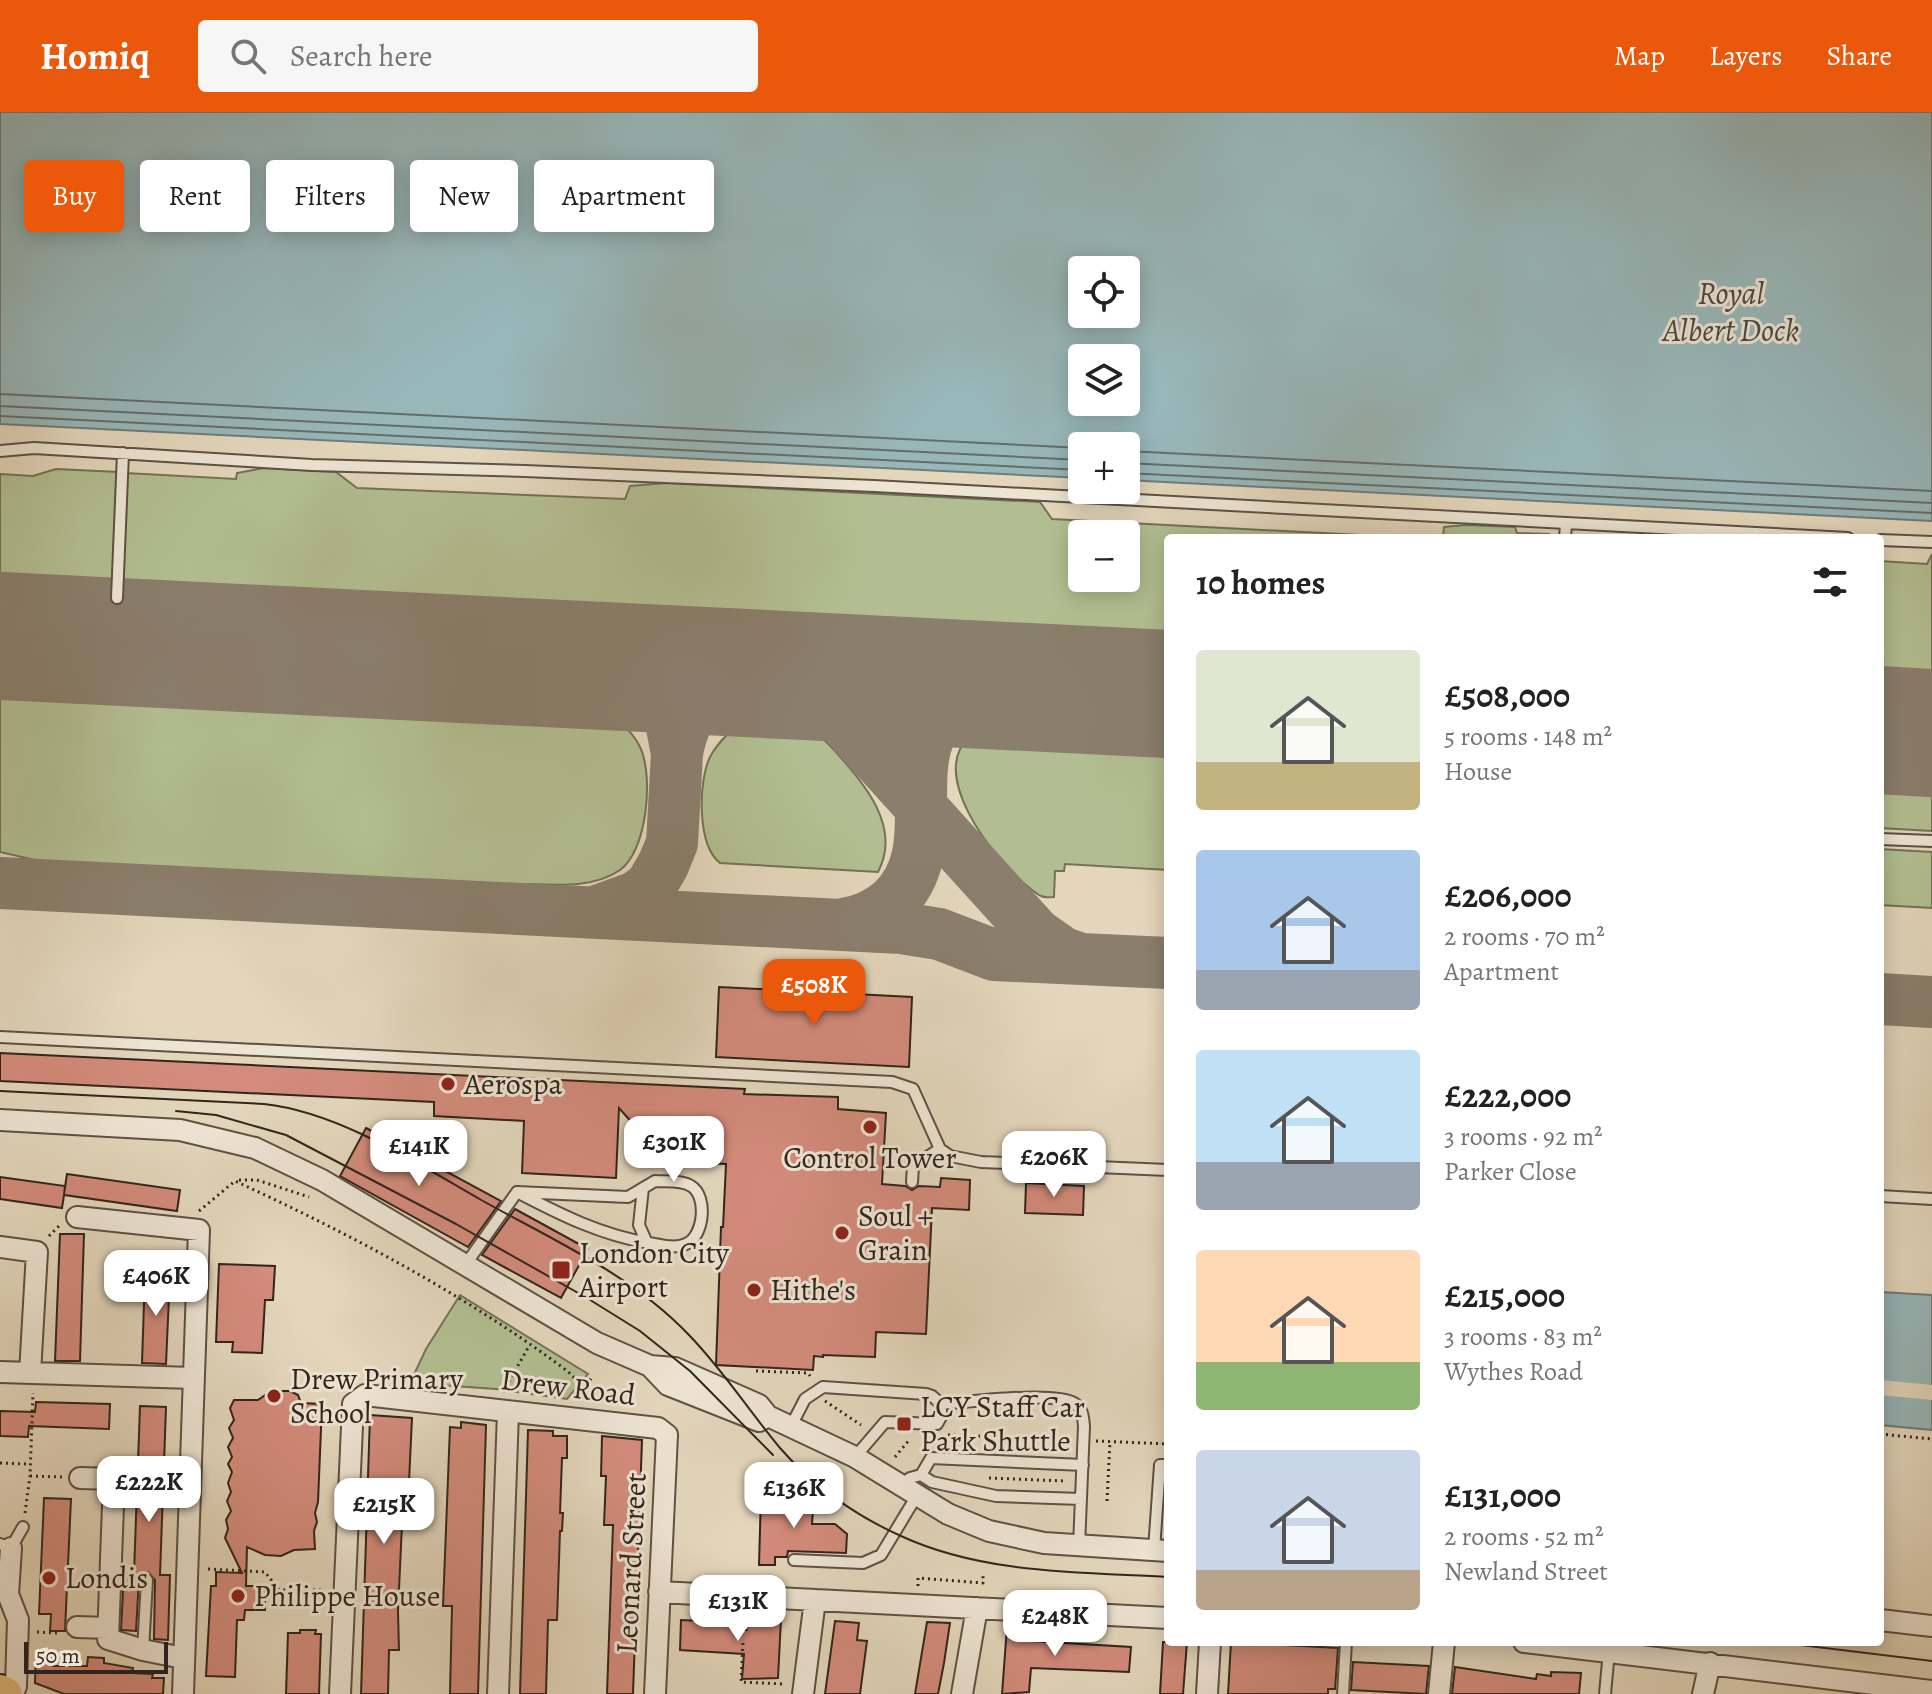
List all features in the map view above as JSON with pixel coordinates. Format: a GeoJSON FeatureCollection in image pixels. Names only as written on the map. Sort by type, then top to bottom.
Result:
{"type":"FeatureCollection","features":[{"type":"Feature","properties":{"kind":"main road"},"geometry":{"type":"LineString","coordinates":[[0,1691],[6,1694]]}},
{"type":"Feature","properties":{"kind":"street"},"geometry":{"type":"LineString","coordinates":[[0,1120],[180,1130],[255,1148],[304,1170],[597,1343],[650,1366],[675,1368],[759,1405],[768,1416],[855,1457],[948,1514],[1018,1539],[1161,1551]]}},
{"type":"Feature","properties":{"kind":"street"},"geometry":{"type":"LineString","coordinates":[[77,1217],[199,1230],[183,1694]]}},
{"type":"Feature","properties":{"kind":"street"},"geometry":{"type":"LineString","coordinates":[[0,1247],[37,1252],[32,1373]]}},
{"type":"Feature","properties":{"kind":"street"},"geometry":{"type":"LineString","coordinates":[[0,1372],[193,1378]]}},
{"type":"Feature","properties":{"kind":"street","name":"Drew Road"},"geometry":{"type":"LineString","coordinates":[[344,1591],[353,1404],[365,1395],[658,1428],[667,1435]]}},
{"type":"Feature","properties":{"kind":"street"},"geometry":{"type":"LineString","coordinates":[[498,1694],[503,1410]]}},
{"type":"Feature","properties":{"kind":"street","name":"Leonard Street"},"geometry":{"type":"LineString","coordinates":[[655,1694],[667,1435]]}},
{"type":"Feature","properties":{"kind":"street"},"geometry":{"type":"LineString","coordinates":[[80,1478],[114,1479],[108,1639],[183,1658]]}},
{"type":"Feature","properties":{"kind":"street"},"geometry":{"type":"LineString","coordinates":[[5,1546],[8,1594],[18,1620],[16,1686],[13,1694]]}},
{"type":"Feature","properties":{"kind":"street"},"geometry":{"type":"LineString","coordinates":[[340,1694],[344,1591]]}},
{"type":"Feature","properties":{"kind":"street"},"geometry":{"type":"LineString","coordinates":[[659,1592],[1164,1618]]}},
{"type":"Feature","properties":{"kind":"street"},"geometry":{"type":"LineString","coordinates":[[804,1690],[815,1600]]}},
{"type":"Feature","properties":{"kind":"street"},"geometry":{"type":"LineString","coordinates":[[962,1694],[977,1608]]}},
{"type":"Feature","properties":{"kind":"street"},"geometry":{"type":"LineString","coordinates":[[1884,1620],[1932,1626]]}},
{"type":"Feature","properties":{"kind":"street"},"geometry":{"type":"LineString","coordinates":[[77,1627],[108,1628]]}},
{"type":"Feature","properties":{"kind":"street"},"geometry":{"type":"LineString","coordinates":[[1207,1694],[1210,1646]]}},
{"type":"Feature","properties":{"kind":"street"},"geometry":{"type":"LineString","coordinates":[[1439,1694],[1444,1646]]}},
{"type":"Feature","properties":{"kind":"street"},"geometry":{"type":"LineString","coordinates":[[1562,1646],[1710,1663],[1868,1689],[1932,1691]]}},
{"type":"Feature","properties":{"kind":"street"},"geometry":{"type":"LineString","coordinates":[[1703,1694],[1710,1663]]}},
{"type":"Feature","properties":{"kind":"lane"},"geometry":{"type":"LineString","coordinates":[[0,451],[34,448],[312,465],[858,486],[1767,534]]}},
{"type":"Feature","properties":{"kind":"lane"},"geometry":{"type":"LineString","coordinates":[[117,598],[123,453]]}},
{"type":"Feature","properties":{"kind":"lane"},"geometry":{"type":"LineString","coordinates":[[1565,534],[1566,524]]}},
{"type":"Feature","properties":{"kind":"lane"},"geometry":{"type":"LineString","coordinates":[[1884,540],[1932,542]]}},
{"type":"Feature","properties":{"kind":"lane"},"geometry":{"type":"LineString","coordinates":[[1884,839],[1932,841]]}},
{"type":"Feature","properties":{"kind":"lane"},"geometry":{"type":"LineString","coordinates":[[0,1037],[892,1082],[913,1089],[940,1149],[950,1156],[981,1162],[1164,1170]]}},
{"type":"Feature","properties":{"kind":"lane"},"geometry":{"type":"LineString","coordinates":[[912,1182],[913,1166],[940,1149]]}},
{"type":"Feature","properties":{"kind":"lane"},"geometry":{"type":"LineString","coordinates":[[655,1181],[685,1183],[695,1188],[701,1198],[700,1227],[694,1238],[677,1246],[647,1243],[580,1225],[517,1192],[622,1197],[634,1195],[655,1181]]}},
{"type":"Feature","properties":{"kind":"lane"},"geometry":{"type":"LineString","coordinates":[[643,1188],[639,1225],[647,1243]]}},
{"type":"Feature","properties":{"kind":"lane"},"geometry":{"type":"LineString","coordinates":[[466,1264],[517,1192]]}},
{"type":"Feature","properties":{"kind":"lane"},"geometry":{"type":"LineString","coordinates":[[1884,1196],[1932,1199]]}},
{"type":"Feature","properties":{"kind":"lane"},"geometry":{"type":"LineString","coordinates":[[791,1426],[805,1399],[823,1387],[926,1394],[941,1404],[1053,1398],[1072,1402],[1079,1406],[1083,1414],[1079,1546]]}},
{"type":"Feature","properties":{"kind":"lane"},"geometry":{"type":"LineString","coordinates":[[855,1457],[885,1422],[937,1424],[941,1417],[941,1404]]}},
{"type":"Feature","properties":{"kind":"lane"},"geometry":{"type":"LineString","coordinates":[[794,1560],[863,1563],[881,1555],[908,1492],[910,1478],[921,1475],[931,1458],[1083,1465]]}},
{"type":"Feature","properties":{"kind":"lane"},"geometry":{"type":"LineString","coordinates":[[1161,1551],[1160,1465],[1164,1465]]}},
{"type":"Feature","properties":{"kind":"lane"},"geometry":{"type":"LineString","coordinates":[[921,1475],[932,1482],[996,1496],[1081,1499]]}},
{"type":"Feature","properties":{"kind":"lane"},"geometry":{"type":"LineString","coordinates":[[5,1546],[23,1527]]}},
{"type":"Feature","properties":{"kind":"lane"},"geometry":{"type":"LineString","coordinates":[[143,1650],[147,1580]]}},
{"type":"Feature","properties":{"kind":"lane"},"geometry":{"type":"LineString","coordinates":[[1343,1694],[1346,1646]]}},
{"type":"Feature","properties":{"kind":"lane"},"geometry":{"type":"LineString","coordinates":[[1605,1694],[1609,1651]]}},
{"type":"Feature","properties":{"kind":"path"},"geometry":{"type":"LineString","coordinates":[[199,1230],[199,1210],[235,1181],[257,1180],[316,1200]]}},
{"type":"Feature","properties":{"kind":"path"},"geometry":{"type":"LineString","coordinates":[[235,1181],[381,1252],[569,1372],[583,1390],[592,1377]]}},
{"type":"Feature","properties":{"kind":"path"},"geometry":{"type":"LineString","coordinates":[[37,1252],[56,1227],[77,1217]]}},
{"type":"Feature","properties":{"kind":"path"},"geometry":{"type":"LineString","coordinates":[[608,1298],[602,1294],[607,1286],[613,1289]]}},
{"type":"Feature","properties":{"kind":"path"},"geometry":{"type":"LineString","coordinates":[[503,1410],[500,1398],[529,1346]]}},
{"type":"Feature","properties":{"kind":"path"},"geometry":{"type":"LineString","coordinates":[[756,1371],[808,1373],[813,1381]]}},
{"type":"Feature","properties":{"kind":"path"},"geometry":{"type":"LineString","coordinates":[[23,1527],[30,1476],[32,1373]]}},
{"type":"Feature","properties":{"kind":"path"},"geometry":{"type":"LineString","coordinates":[[822,1398],[864,1427]]}},
{"type":"Feature","properties":{"kind":"path"},"geometry":{"type":"LineString","coordinates":[[1884,1434],[1932,1439]]}},
{"type":"Feature","properties":{"kind":"path"},"geometry":{"type":"LineString","coordinates":[[889,1465],[913,1435]]}},
{"type":"Feature","properties":{"kind":"path"},"geometry":{"type":"LineString","coordinates":[[942,1435],[1164,1444]]}},
{"type":"Feature","properties":{"kind":"path"},"geometry":{"type":"LineString","coordinates":[[956,1445],[957,1435]]}},
{"type":"Feature","properties":{"kind":"path"},"geometry":{"type":"LineString","coordinates":[[1107,1501],[1110,1441]]}},
{"type":"Feature","properties":{"kind":"path"},"geometry":{"type":"LineString","coordinates":[[0,1463],[30,1464]]}},
{"type":"Feature","properties":{"kind":"path"},"geometry":{"type":"LineString","coordinates":[[30,1476],[80,1478]]}},
{"type":"Feature","properties":{"kind":"path"},"geometry":{"type":"LineString","coordinates":[[987,1478],[1065,1481]]}},
{"type":"Feature","properties":{"kind":"path"},"geometry":{"type":"LineString","coordinates":[[188,1568],[265,1572],[279,1590],[344,1591]]}},
{"type":"Feature","properties":{"kind":"path"},"geometry":{"type":"LineString","coordinates":[[918,1606],[918,1578],[983,1583],[983,1575]]}},
{"type":"Feature","properties":{"kind":"path"},"geometry":{"type":"LineString","coordinates":[[17,1631],[74,1633],[77,1627]]}},
{"type":"Feature","properties":{"kind":"path"},"geometry":{"type":"LineString","coordinates":[[743,1643],[741,1682],[804,1690]]}},
{"type":"Feature","properties":{"kind":"green space"},"geometry":{"type":"Polygon","coordinates":[[[264,468],[336,472],[357,488],[625,499],[630,486],[666,483],[1040,502],[1052,519],[1071,520],[1068,520],[1068,592],[1140,592],[1140,524],[1342,534],[1164,534],[1164,642],[120,590],[126,473],[236,479],[237,473],[264,468]]]}},
{"type":"Feature","properties":{"kind":"green space"},"geometry":{"type":"Polygon","coordinates":[[[56,469],[118,472],[113,589],[0,583],[0,474],[33,476],[56,469]]]}},
{"type":"Feature","properties":{"kind":"green space"},"geometry":{"type":"Polygon","coordinates":[[[1444,527],[1515,527],[1517,533],[1549,534],[1443,534],[1444,527]]]}},
{"type":"Feature","properties":{"kind":"green space"},"geometry":{"type":"Polygon","coordinates":[[[1932,554],[1932,680],[1884,678],[1884,561],[1927,564],[1932,554]]]}},
{"type":"Feature","properties":{"kind":"green space"},"geometry":{"type":"Polygon","coordinates":[[[0,687],[616,719],[636,739],[644,760],[647,794],[642,830],[629,860],[610,876],[588,883],[529,884],[528,889],[35,863],[35,860],[0,852],[0,687]]]}},
{"type":"Feature","properties":{"kind":"green space"},"geometry":{"type":"Polygon","coordinates":[[[738,724],[807,727],[835,751],[868,791],[883,822],[884,855],[878,872],[720,863],[712,854],[704,828],[703,782],[713,752],[738,724]]]}},
{"type":"Feature","properties":{"kind":"green space"},"geometry":{"type":"Polygon","coordinates":[[[970,736],[1164,745],[1164,870],[1065,864],[1064,871],[1055,871],[1054,897],[1036,893],[1008,869],[968,813],[956,771],[959,752],[970,736]]]}},
{"type":"Feature","properties":{"kind":"green space"},"geometry":{"type":"Polygon","coordinates":[[[1884,780],[1932,783],[1932,831],[1884,828],[1884,780]]]}},
{"type":"Feature","properties":{"kind":"green space"},"geometry":{"type":"Polygon","coordinates":[[[1884,849],[1932,852],[1932,908],[1884,905],[1884,849]]]}},
{"type":"Feature","properties":{"kind":"green space"},"geometry":{"type":"Polygon","coordinates":[[[460,1295],[588,1374],[567,1399],[496,1389],[410,1383],[426,1349],[460,1295]]]}},
{"type":"Feature","properties":{"kind":"water","name":"Royal Albert Dock"},"geometry":{"type":"Polygon","coordinates":[[[0,112],[1932,112],[1932,521],[1140,481],[1140,432],[1068,432],[1068,477],[0,424],[0,112]]]}},
{"type":"Feature","properties":{"kind":"water"},"geometry":{"type":"Polygon","coordinates":[[[1884,1292],[1932,1295],[1932,1430],[1884,1425],[1884,1292]]]}},
{"type":"Feature","properties":{"kind":"pier"},"geometry":{"type":"Polygon","coordinates":[[[1884,1380],[1932,1385],[1932,1400],[1884,1395],[1884,1380]]]}},
{"type":"Feature","properties":{"kind":"building"},"geometry":{"type":"Polygon","coordinates":[[[719,987],[912,997],[909,1067],[716,1057],[719,987]]]}},
{"type":"Feature","properties":{"kind":"building"},"geometry":{"type":"Polygon","coordinates":[[[0,1053],[745,1089],[744,1094],[838,1097],[838,1109],[886,1113],[882,1184],[905,1186],[912,1190],[919,1186],[940,1187],[941,1178],[970,1180],[969,1210],[932,1208],[926,1334],[876,1332],[875,1357],[814,1356],[813,1370],[716,1365],[726,1164],[667,1162],[619,1108],[616,1178],[522,1173],[524,1121],[434,1116],[434,1102],[0,1081],[0,1053]]]}},
{"type":"Feature","properties":{"kind":"building"},"geometry":{"type":"Polygon","coordinates":[[[366,1128],[501,1201],[468,1247],[340,1176],[366,1128]]]}},
{"type":"Feature","properties":{"kind":"building"},"geometry":{"type":"Polygon","coordinates":[[[67,1174],[180,1190],[177,1211],[64,1195],[62,1208],[0,1199],[0,1177],[65,1186],[64,1194],[67,1174]]]}},
{"type":"Feature","properties":{"kind":"building"},"geometry":{"type":"Polygon","coordinates":[[[1026,1183],[1084,1186],[1083,1215],[1025,1213],[1026,1183]]]}},
{"type":"Feature","properties":{"kind":"building"},"geometry":{"type":"Polygon","coordinates":[[[515,1209],[588,1249],[561,1298],[482,1255],[515,1209]]]}},
{"type":"Feature","properties":{"kind":"building"},"geometry":{"type":"Polygon","coordinates":[[[60,1234],[84,1234],[80,1361],[55,1361],[60,1234]]]}},
{"type":"Feature","properties":{"kind":"building"},"geometry":{"type":"Polygon","coordinates":[[[219,1264],[275,1266],[273,1300],[265,1300],[262,1353],[232,1352],[233,1342],[216,1342],[219,1264]]]}},
{"type":"Feature","properties":{"kind":"building"},"geometry":{"type":"Polygon","coordinates":[[[145,1273],[170,1274],[166,1364],[142,1363],[145,1273]]]}},
{"type":"Feature","properties":{"kind":"building"},"geometry":{"type":"Polygon","coordinates":[[[271,1391],[290,1391],[298,1395],[301,1403],[322,1404],[315,1549],[294,1550],[281,1556],[265,1555],[247,1547],[246,1586],[265,1586],[265,1610],[245,1610],[244,1620],[237,1620],[235,1677],[206,1676],[211,1586],[216,1586],[216,1572],[242,1573],[225,1538],[228,1529],[226,1520],[231,1511],[227,1501],[231,1492],[228,1483],[232,1472],[228,1464],[232,1457],[228,1447],[233,1438],[229,1428],[234,1420],[230,1408],[234,1400],[258,1400],[271,1391]]]}},
{"type":"Feature","properties":{"kind":"building"},"geometry":{"type":"Polygon","coordinates":[[[36,1402],[110,1404],[109,1429],[29,1426],[28,1437],[0,1436],[0,1411],[35,1412],[36,1402]]]}},
{"type":"Feature","properties":{"kind":"building"},"geometry":{"type":"Polygon","coordinates":[[[140,1406],[166,1407],[160,1575],[170,1575],[168,1640],[154,1639],[155,1580],[148,1572],[139,1579],[136,1631],[121,1630],[124,1573],[134,1573],[140,1406]]]}},
{"type":"Feature","properties":{"kind":"building"},"geometry":{"type":"Polygon","coordinates":[[[370,1415],[412,1418],[409,1482],[404,1481],[399,1650],[389,1650],[388,1694],[361,1694],[370,1415]]]}},
{"type":"Feature","properties":{"kind":"building"},"geometry":{"type":"Polygon","coordinates":[[[461,1422],[486,1425],[478,1694],[450,1694],[452,1606],[443,1606],[450,1427],[461,1428],[461,1422]]]}},
{"type":"Feature","properties":{"kind":"building"},"geometry":{"type":"Polygon","coordinates":[[[528,1430],[553,1431],[553,1436],[567,1436],[567,1458],[562,1458],[560,1513],[563,1513],[557,1620],[548,1620],[546,1694],[520,1694],[528,1430]]]}},
{"type":"Feature","properties":{"kind":"building"},"geometry":{"type":"Polygon","coordinates":[[[602,1436],[642,1440],[633,1694],[607,1694],[613,1525],[604,1525],[606,1476],[601,1476],[602,1436]]]}},
{"type":"Feature","properties":{"kind":"building"},"geometry":{"type":"Polygon","coordinates":[[[761,1495],[794,1496],[813,1509],[812,1524],[835,1524],[847,1534],[846,1553],[788,1551],[787,1557],[775,1557],[775,1565],[759,1565],[761,1495]]]}},
{"type":"Feature","properties":{"kind":"building"},"geometry":{"type":"Polygon","coordinates":[[[44,1498],[71,1499],[65,1631],[50,1631],[51,1614],[39,1614],[44,1498]]]}},
{"type":"Feature","properties":{"kind":"building"},"geometry":{"type":"Polygon","coordinates":[[[751,1617],[781,1619],[778,1678],[742,1679],[744,1654],[680,1650],[681,1620],[750,1623],[751,1617]]]}},
{"type":"Feature","properties":{"kind":"building"},"geometry":{"type":"Polygon","coordinates":[[[835,1621],[859,1623],[857,1640],[867,1641],[860,1694],[825,1694],[835,1621]]]}},
{"type":"Feature","properties":{"kind":"building"},"geometry":{"type":"Polygon","coordinates":[[[927,1622],[950,1623],[944,1663],[938,1694],[915,1694],[927,1622]]]}},
{"type":"Feature","properties":{"kind":"building"},"geometry":{"type":"Polygon","coordinates":[[[1007,1627],[1033,1628],[1032,1641],[1131,1647],[1129,1672],[1031,1668],[1029,1692],[1002,1694],[1007,1627]]]}},
{"type":"Feature","properties":{"kind":"building"},"geometry":{"type":"Polygon","coordinates":[[[300,1630],[316,1630],[315,1634],[321,1634],[319,1694],[286,1694],[288,1633],[300,1633],[300,1630]]]}},
{"type":"Feature","properties":{"kind":"building"},"geometry":{"type":"Polygon","coordinates":[[[1163,1642],[1164,1646],[1187,1646],[1183,1694],[1160,1694],[1163,1642]]]}},
{"type":"Feature","properties":{"kind":"building"},"geometry":{"type":"Polygon","coordinates":[[[1231,1646],[1338,1648],[1335,1689],[1328,1689],[1328,1694],[1228,1694],[1231,1646]]]}},
{"type":"Feature","properties":{"kind":"building"},"geometry":{"type":"Polygon","coordinates":[[[36,1653],[53,1653],[53,1666],[87,1666],[88,1657],[104,1658],[104,1663],[133,1668],[132,1673],[164,1678],[163,1694],[64,1694],[35,1683],[36,1653]]]}},
{"type":"Feature","properties":{"kind":"building"},"geometry":{"type":"Polygon","coordinates":[[[1353,1662],[1429,1666],[1426,1694],[1351,1690],[1353,1662]]]}},
{"type":"Feature","properties":{"kind":"building"},"geometry":{"type":"Polygon","coordinates":[[[1455,1667],[1536,1679],[1537,1674],[1551,1676],[1551,1672],[1581,1673],[1579,1694],[1452,1694],[1455,1667]]]}},
{"type":"Feature","properties":{"kind":"taxiway"},"geometry":{"type":"LineString","coordinates":[[595,912],[636,897],[650,887],[663,865],[672,843],[677,754],[671,722],[655,696],[630,677],[602,666]]}},
{"type":"Feature","properties":{"kind":"taxiway"},"geometry":{"type":"LineString","coordinates":[[677,754],[687,721],[704,699],[729,684],[761,674]]}},
{"type":"Feature","properties":{"kind":"taxiway"},"geometry":{"type":"LineString","coordinates":[[778,675],[822,698],[1036,934],[1063,953],[1081,959]]}},
{"type":"Feature","properties":{"kind":"taxiway"},"geometry":{"type":"LineString","coordinates":[[842,924],[875,914],[887,906],[912,875],[920,844],[925,748],[938,721],[964,700],[1009,686]]}},
{"type":"Feature","properties":{"kind":"taxiway"},"geometry":{"type":"LineString","coordinates":[[0,883],[901,928],[939,934],[994,955],[1164,963]]}},
{"type":"Feature","properties":{"kind":"taxiway"},"geometry":{"type":"LineString","coordinates":[[1884,999],[1932,1002]]}},
{"type":"Feature","properties":{"kind":"runway"},"geometry":{"type":"LineString","coordinates":[[0,636],[1164,694]]}},
{"type":"Feature","properties":{"kind":"runway"},"geometry":{"type":"LineString","coordinates":[[1884,730],[1932,733]]}},
{"type":"Feature","properties":{"kind":"tram line"},"geometry":{"type":"LineString","coordinates":[[0,1091],[264,1104],[321,1117],[349,1128],[565,1245],[643,1294],[701,1348],[793,1462],[820,1487],[868,1519],[901,1536],[965,1558],[1032,1569],[1164,1577]]}},
{"type":"Feature","properties":{"kind":"tram line"},"geometry":{"type":"LineString","coordinates":[[176,1111],[216,1115],[286,1135],[456,1224],[587,1298],[640,1331],[690,1371],[773,1455]]}},
{"type":"Feature","properties":{"kind":"tram line"},"geometry":{"type":"LineString","coordinates":[[1808,1646],[1932,1661]]}},
{"type":"Feature","properties":{"kind":"place","name":"Aerospa"},"geometry":{"type":"Point","coordinates":[448,1084]}},
{"type":"Feature","properties":{"kind":"place","name":"Control Tower"},"geometry":{"type":"Point","coordinates":[870,1127]}},
{"type":"Feature","properties":{"kind":"place","name":"Soul + Grain"},"geometry":{"type":"Point","coordinates":[842,1233]}},
{"type":"Feature","properties":{"kind":"place","name":"London City Airport"},"geometry":{"type":"Point","coordinates":[561,1270]}},
{"type":"Feature","properties":{"kind":"place","name":"Hithe's"},"geometry":{"type":"Point","coordinates":[754,1290]}},
{"type":"Feature","properties":{"kind":"place","name":"Drew Primary School"},"geometry":{"type":"Point","coordinates":[274,1396]}},
{"type":"Feature","properties":{"kind":"place","name":"LCY Staff Car Park Shuttle"},"geometry":{"type":"Point","coordinates":[904,1424]}},
{"type":"Feature","properties":{"kind":"place","name":"Londis"},"geometry":{"type":"Point","coordinates":[49,1578]}},
{"type":"Feature","properties":{"kind":"place","name":"Philippe House"},"geometry":{"type":"Point","coordinates":[238,1596]}}]}
